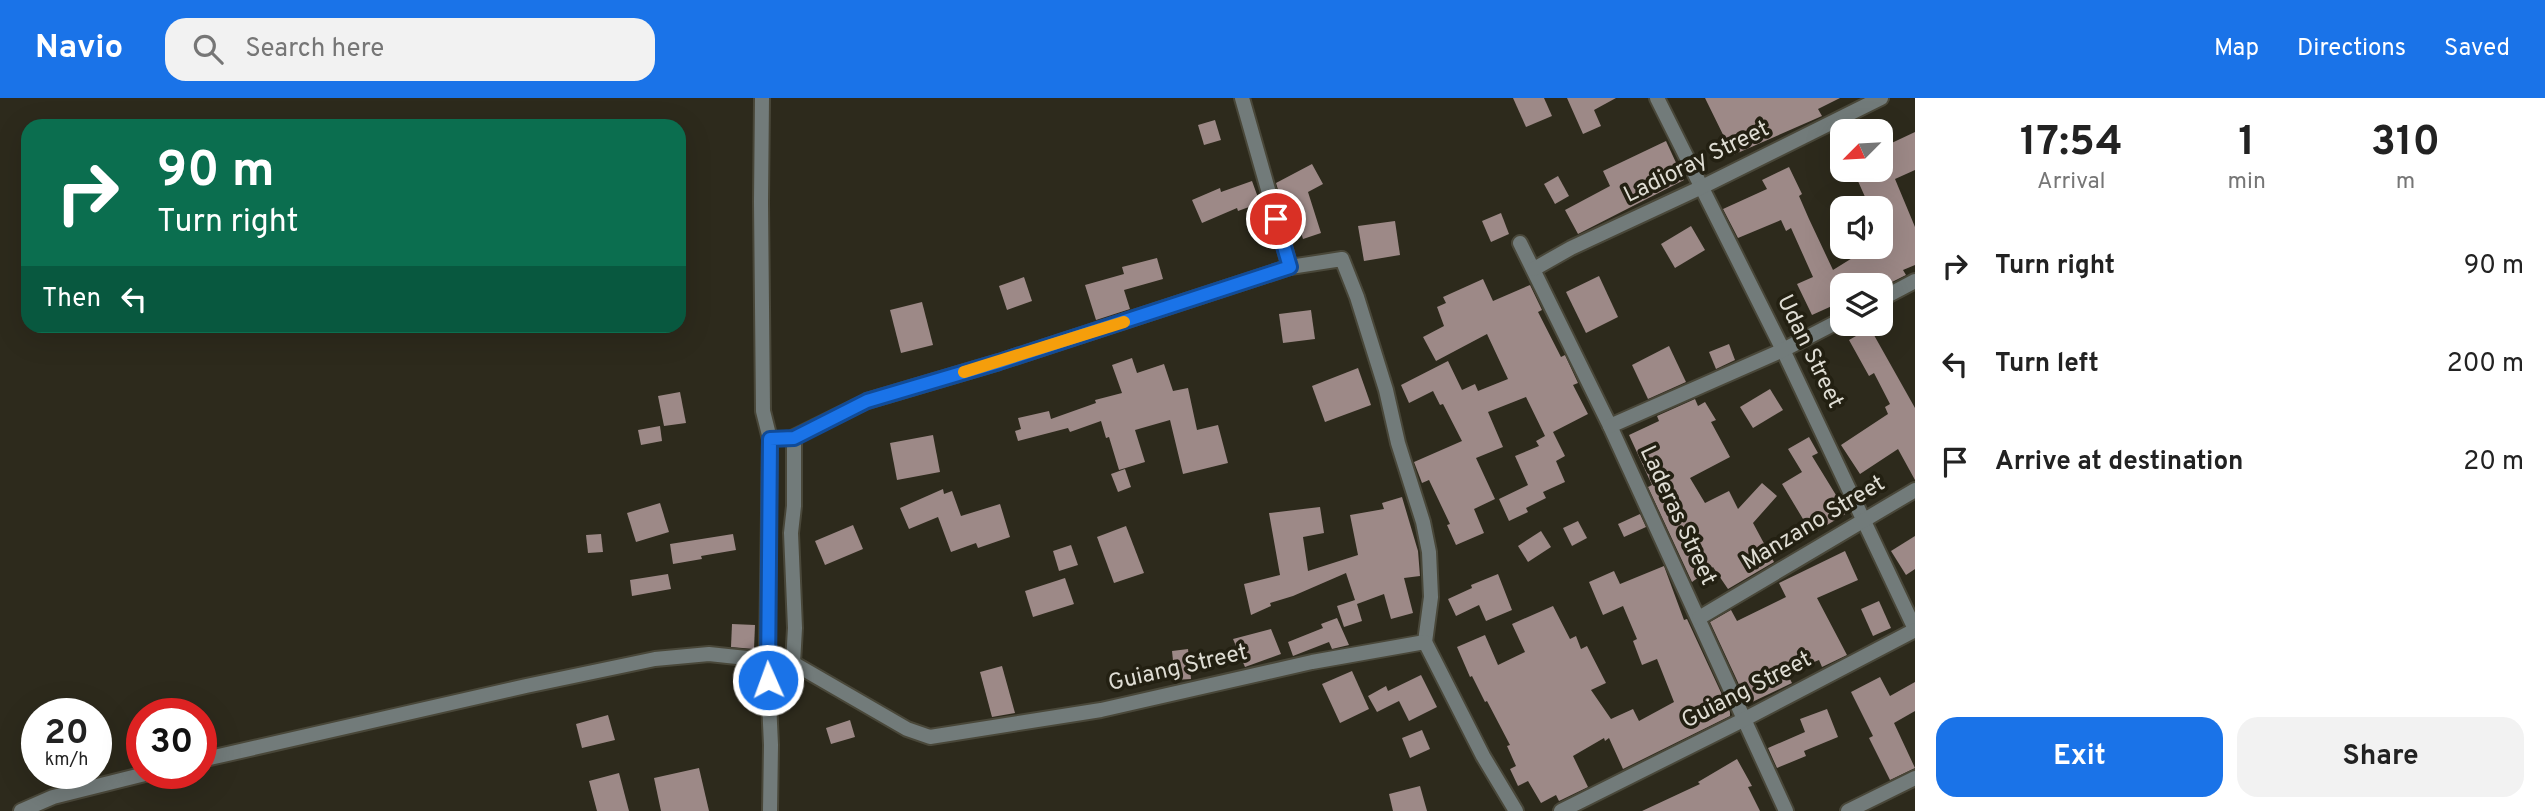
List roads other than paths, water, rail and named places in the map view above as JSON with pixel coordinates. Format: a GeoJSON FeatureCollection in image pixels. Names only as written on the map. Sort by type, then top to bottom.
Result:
{"type":"FeatureCollection","features":[{"type":"Feature","properties":{"kind":"street"},"geometry":{"type":"LineString","coordinates":[[762,98],[763,411],[770,439],[767,658],[772,745],[770,811]]}},
{"type":"Feature","properties":{"kind":"street"},"geometry":{"type":"LineString","coordinates":[[1242,98],[1290,267]]}},
{"type":"Feature","properties":{"kind":"street","name":"Udan Street"},"geometry":{"type":"LineString","coordinates":[[1657,98],[1783,350],[1915,629]]}},
{"type":"Feature","properties":{"kind":"street","name":"Ladioray Street"},"geometry":{"type":"LineString","coordinates":[[1534,269],[1571,248],[1702,187],[1881,98]]}},
{"type":"Feature","properties":{"kind":"street","name":"Laderas Street"},"geometry":{"type":"LineString","coordinates":[[1520,243],[1610,426],[1786,811]]}},
{"type":"Feature","properties":{"kind":"street"},"geometry":{"type":"LineString","coordinates":[[770,439],[794,438],[867,401],[999,362],[1290,267],[1342,259],[1387,390],[1395,433],[1423,522],[1429,552],[1431,597],[1425,642],[1483,756],[1516,811]]}},
{"type":"Feature","properties":{"kind":"street"},"geometry":{"type":"LineString","coordinates":[[1893,293],[1915,281]]}},
{"type":"Feature","properties":{"kind":"street"},"geometry":{"type":"LineString","coordinates":[[1610,426],[1783,350],[1830,326]]}},
{"type":"Feature","properties":{"kind":"street"},"geometry":{"type":"LineString","coordinates":[[793,663],[795,628],[791,533],[794,506],[794,438]]}},
{"type":"Feature","properties":{"kind":"street","name":"Manzano Street"},"geometry":{"type":"LineString","coordinates":[[1699,618],[1915,490]]}},
{"type":"Feature","properties":{"kind":"street","name":"Guiang Street"},"geometry":{"type":"LineString","coordinates":[[1561,811],[1743,720],[1915,629]]}},
{"type":"Feature","properties":{"kind":"street","name":"Guiang Street"},"geometry":{"type":"LineString","coordinates":[[217,756],[655,659],[709,654],[767,658],[793,663],[907,729],[930,737],[1101,710],[1312,662],[1425,642]]}},
{"type":"Feature","properties":{"kind":"street"},"geometry":{"type":"LineString","coordinates":[[1848,811],[1915,778]]}},
{"type":"Feature","properties":{"kind":"street"},"geometry":{"type":"LineString","coordinates":[[21,811],[53,797],[126,779]]}}]}
